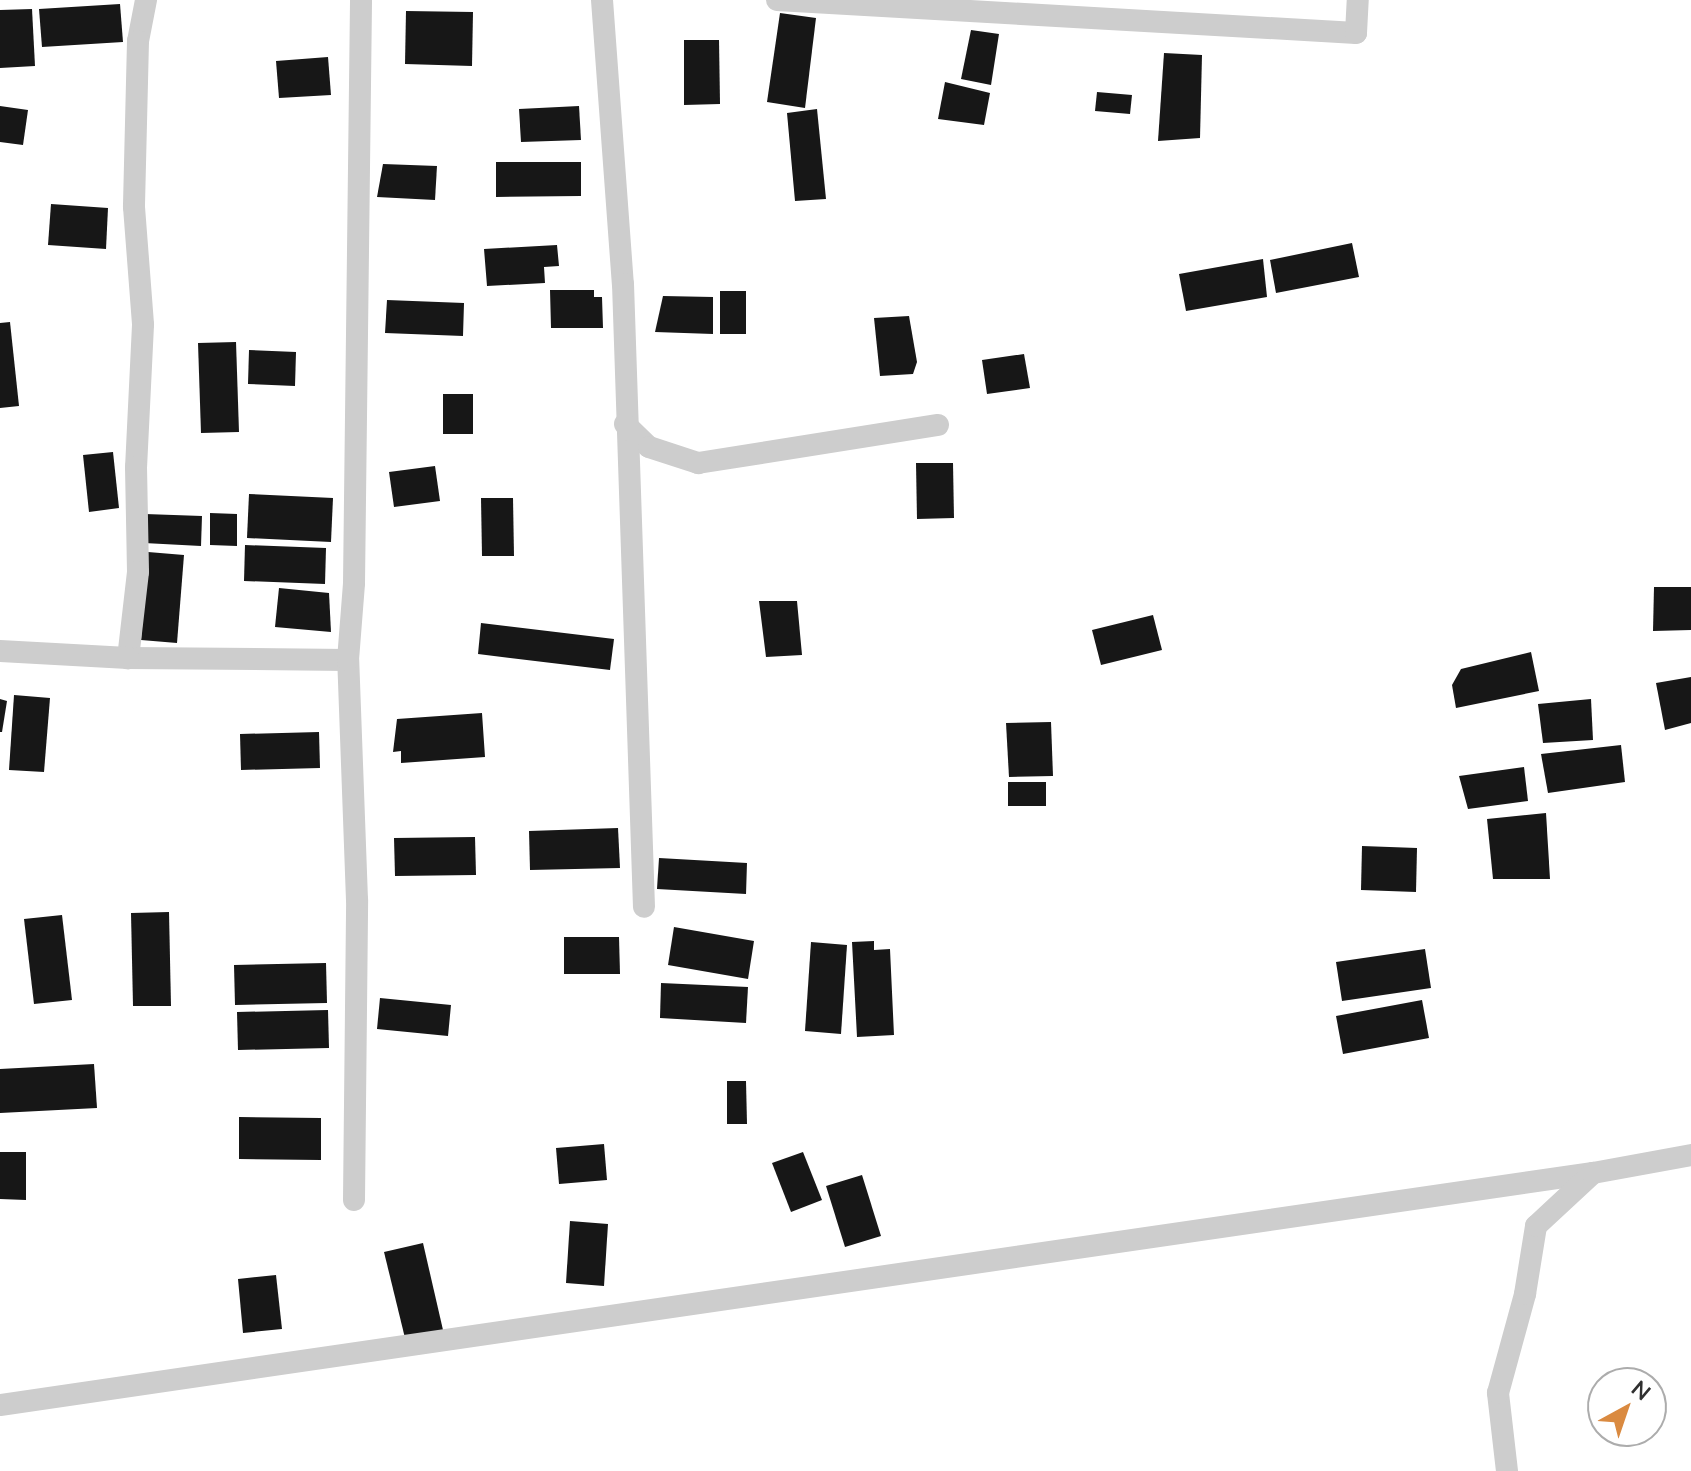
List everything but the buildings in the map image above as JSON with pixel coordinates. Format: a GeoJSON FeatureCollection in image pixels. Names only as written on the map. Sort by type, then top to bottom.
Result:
{"type":"FeatureCollection","features":[{"type":"Feature","properties":{"kind":"street"},"geometry":{"type":"LineString","coordinates":[[128,658],[138,572],[136,467],[143,325],[134,207],[138,41],[146,0]]}},
{"type":"Feature","properties":{"kind":"street"},"geometry":{"type":"LineString","coordinates":[[354,1200],[357,900],[348,660],[354,583],[361,0]]}},
{"type":"Feature","properties":{"kind":"street"},"geometry":{"type":"LineString","coordinates":[[602,0],[623,284],[625,424],[644,907]]}},
{"type":"Feature","properties":{"kind":"street"},"geometry":{"type":"LineString","coordinates":[[777,0],[1356,33],[1358,0]]}},
{"type":"Feature","properties":{"kind":"street"},"geometry":{"type":"LineString","coordinates":[[625,424],[649,447],[698,463],[938,425]]}},
{"type":"Feature","properties":{"kind":"street"},"geometry":{"type":"LineString","coordinates":[[0,651],[128,658],[348,660]]}},
{"type":"Feature","properties":{"kind":"street"},"geometry":{"type":"LineString","coordinates":[[0,1405],[1593,1173],[1691,1155]]}},
{"type":"Feature","properties":{"kind":"street"},"geometry":{"type":"LineString","coordinates":[[1507,1471],[1498,1393],[1525,1294],[1536,1226],[1593,1173]]}}]}
